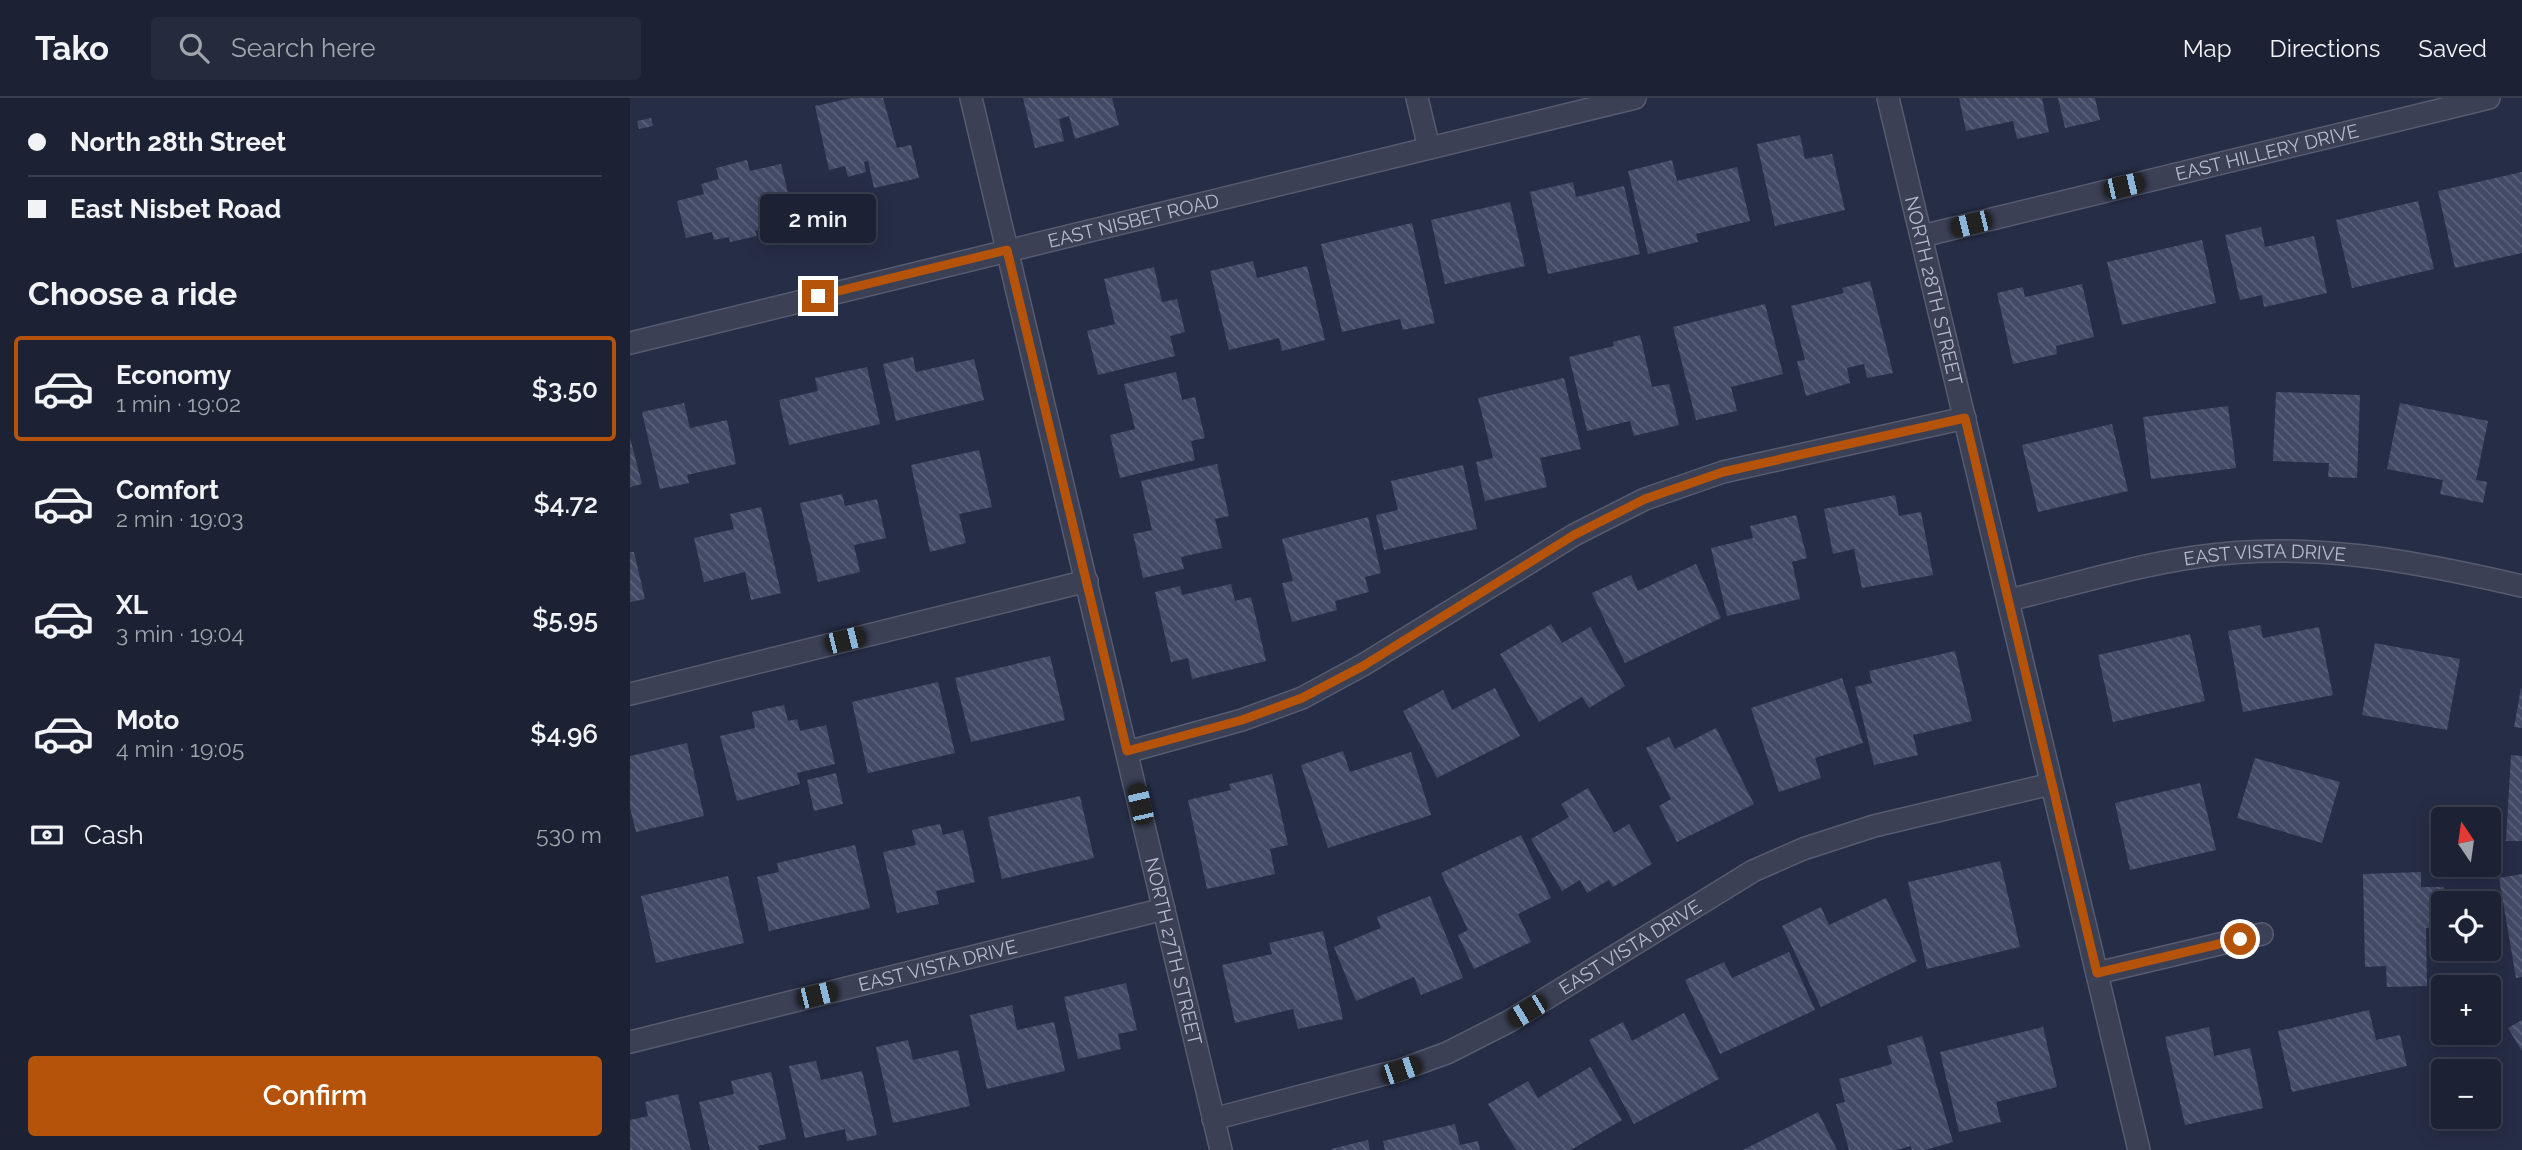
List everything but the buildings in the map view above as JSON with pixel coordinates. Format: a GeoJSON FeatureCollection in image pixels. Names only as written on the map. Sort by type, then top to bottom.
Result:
{"type":"FeatureCollection","features":[{"type":"Feature","properties":{"kind":"street","name":"NORTH 27TH STREET"},"geometry":{"type":"LineString","coordinates":[[971,98],[1221,1150]]}},
{"type":"Feature","properties":{"kind":"street"},"geometry":{"type":"LineString","coordinates":[[1417,98],[1429,148]]}},
{"type":"Feature","properties":{"kind":"street","name":"EAST NISBET ROAD"},"geometry":{"type":"LineString","coordinates":[[630,343],[1635,98]]}},
{"type":"Feature","properties":{"kind":"street","name":"NORTH 28TH STREET"},"geometry":{"type":"LineString","coordinates":[[1888,98],[2139,1150]]}},
{"type":"Feature","properties":{"kind":"street","name":"EAST HILLERY DRIVE"},"geometry":{"type":"LineString","coordinates":[[1922,236],[2489,98]]}},
{"type":"Feature","properties":{"kind":"street"},"geometry":{"type":"LineString","coordinates":[[1127,751],[1242,720],[1302,698],[1363,666],[1574,535],[1645,499],[1723,472],[1965,418]]}},
{"type":"Feature","properties":{"kind":"street","name":"EAST VISTA DRIVE"},"geometry":{"type":"LineString","coordinates":[[2009,600],[2159,564],[2246,552],[2367,554],[2522,586]]}},
{"type":"Feature","properties":{"kind":"street"},"geometry":{"type":"LineString","coordinates":[[630,694],[1087,581]]}},
{"type":"Feature","properties":{"kind":"street","name":"EAST VISTA DRIVE"},"geometry":{"type":"LineString","coordinates":[[1213,1119],[1401,1070],[1447,1053],[1508,1022],[1754,871],[1803,849],[1874,826],[2051,784]]}},
{"type":"Feature","properties":{"kind":"street","name":"EAST VISTA DRIVE"},"geometry":{"type":"LineString","coordinates":[[630,1042],[1164,909]]}},
{"type":"Feature","properties":{"kind":"street"},"geometry":{"type":"LineString","coordinates":[[2097,973],[2262,934]]}},
{"type":"Feature","properties":{"kind":"route"},"geometry":{"type":"LineString","coordinates":[[818,296],[1007,250],[1127,751],[1242,720],[1302,698],[1363,666],[1574,535],[1645,499],[1723,472],[1965,418],[2097,973],[2240,939]]}}]}
